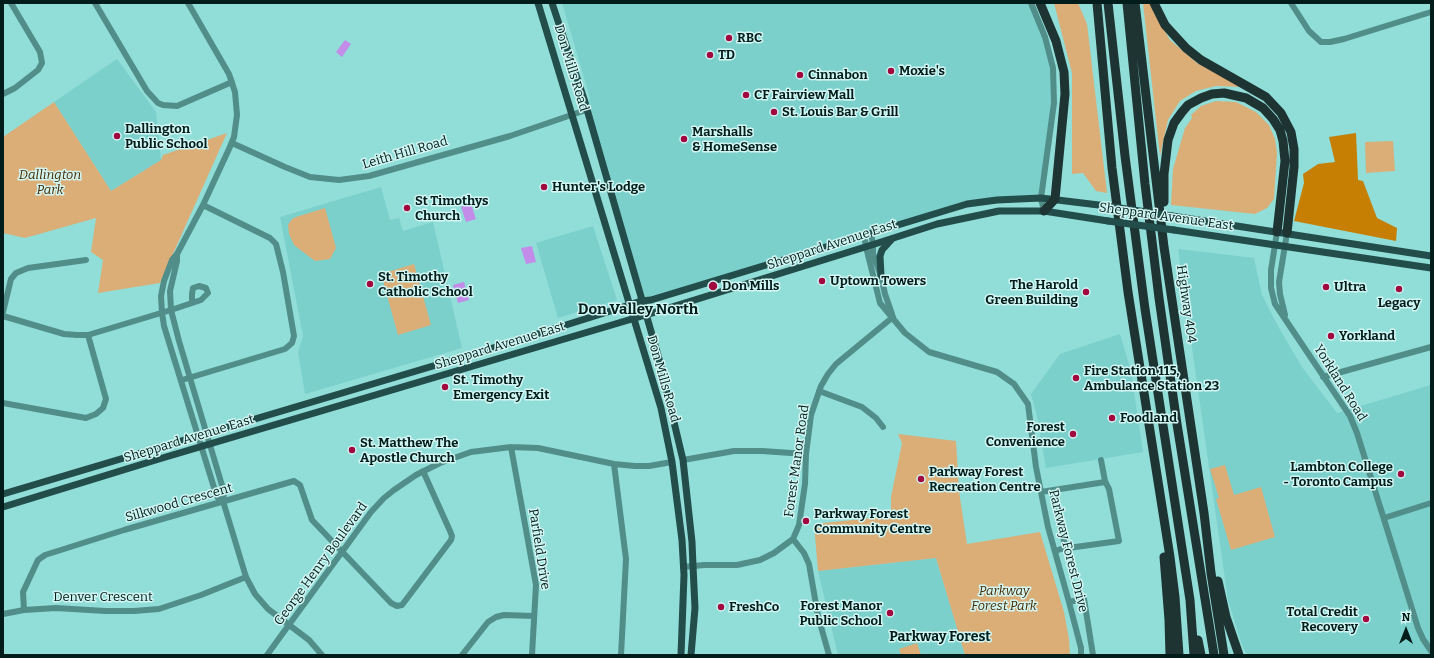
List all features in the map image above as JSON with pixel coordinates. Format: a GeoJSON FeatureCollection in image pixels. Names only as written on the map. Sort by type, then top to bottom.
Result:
{"type":"FeatureCollection","features":[{"type":"Feature","properties":{"kind":"highway"},"geometry":{"type":"LineString","coordinates":[[1040,3],[1056,41],[1064,72],[1065,94],[1055,199],[1044,210]]}},
{"type":"Feature","properties":{"kind":"highway"},"geometry":{"type":"LineString","coordinates":[[1092,3],[1113,215],[1121,265],[1128,292]]}},
{"type":"Feature","properties":{"kind":"highway"},"geometry":{"type":"LineString","coordinates":[[1097,3],[1112,168],[1128,292],[1153,460],[1164,559],[1170,655]]}},
{"type":"Feature","properties":{"kind":"highway"},"geometry":{"type":"LineString","coordinates":[[1108,3],[1125,156],[1145,309],[1191,614],[1194,655]]}},
{"type":"Feature","properties":{"kind":"highway","name":"Highway 404"},"geometry":{"type":"LineString","coordinates":[[1127,3],[1145,184],[1159,298],[1177,424],[1214,655]]}},
{"type":"Feature","properties":{"kind":"highway","name":"Highway 404"},"geometry":{"type":"LineString","coordinates":[[1135,3],[1164,247],[1224,655]]}},
{"type":"Feature","properties":{"kind":"highway"},"geometry":{"type":"LineString","coordinates":[[1154,3],[1165,25],[1186,48],[1201,60],[1266,97],[1281,113],[1291,132],[1294,149],[1294,167],[1287,233]]}},
{"type":"Feature","properties":{"kind":"highway"},"geometry":{"type":"LineString","coordinates":[[1164,247],[1164,174],[1168,140],[1174,123],[1188,105],[1212,94],[1224,93],[1246,98],[1263,108],[1280,130],[1285,161],[1277,232]]}},
{"type":"Feature","properties":{"kind":"highway"},"geometry":{"type":"LineString","coordinates":[[1153,460],[1162,508],[1175,597],[1179,655]]}},
{"type":"Feature","properties":{"kind":"highway"},"geometry":{"type":"LineString","coordinates":[[1204,513],[1226,617],[1239,655]]}},
{"type":"Feature","properties":{"kind":"highway"},"geometry":{"type":"LineString","coordinates":[[1191,614],[1201,655]]}},
{"type":"Feature","properties":{"kind":"main road","name":"Don Mills Road"},"geometry":{"type":"LineString","coordinates":[[538,3],[634,318],[660,408],[672,462],[682,540],[683,567],[681,655]]}},
{"type":"Feature","properties":{"kind":"main road","name":"Don Mills Road"},"geometry":{"type":"LineString","coordinates":[[552,3],[586,110],[641,302],[659,359],[683,460],[692,542],[695,608],[691,655]]}},
{"type":"Feature","properties":{"kind":"main road","name":"Sheppard Avenue East"},"geometry":{"type":"LineString","coordinates":[[3,494],[480,352],[630,305],[651,300],[966,204],[997,200],[1041,198],[1055,199],[1431,256]]}},
{"type":"Feature","properties":{"kind":"main road","name":"Sheppard Avenue East"},"geometry":{"type":"LineString","coordinates":[[3,507],[646,315],[937,224],[999,210],[1044,210],[1108,221],[1431,268]]}},
{"type":"Feature","properties":{"kind":"main road"},"geometry":{"type":"LineString","coordinates":[[881,276],[880,256],[882,250],[892,239]]}},
{"type":"Feature","properties":{"kind":"street"},"geometry":{"type":"LineString","coordinates":[[3,94],[15,88],[38,70],[42,63],[40,52],[11,3]]}},
{"type":"Feature","properties":{"kind":"street"},"geometry":{"type":"LineString","coordinates":[[95,3],[147,91],[158,103],[177,106],[232,82]]}},
{"type":"Feature","properties":{"kind":"street"},"geometry":{"type":"LineString","coordinates":[[188,3],[222,61],[232,82],[236,97],[237,115],[232,143],[203,205],[177,254],[172,260],[164,281],[161,296],[162,313],[164,326],[182,380],[197,435],[216,494],[218,498],[223,501]]}},
{"type":"Feature","properties":{"kind":"street"},"geometry":{"type":"LineString","coordinates":[[1031,3],[1045,37],[1053,68],[1054,103],[1041,198],[1044,210]]}},
{"type":"Feature","properties":{"kind":"street"},"geometry":{"type":"LineString","coordinates":[[1291,3],[1308,31],[1321,42],[1344,39],[1431,12]]}},
{"type":"Feature","properties":{"kind":"street","name":"Leith Hill Road"},"geometry":{"type":"LineString","coordinates":[[232,143],[284,168],[310,178],[339,180],[369,176],[510,136],[586,110]]}},
{"type":"Feature","properties":{"kind":"street"},"geometry":{"type":"LineString","coordinates":[[182,380],[285,349],[292,343],[294,336],[283,272],[276,244],[270,238],[203,205]]}},
{"type":"Feature","properties":{"kind":"street"},"geometry":{"type":"LineString","coordinates":[[1277,232],[1272,258],[1271,288],[1275,304],[1286,318]]}},
{"type":"Feature","properties":{"kind":"street"},"geometry":{"type":"LineString","coordinates":[[1286,318],[1280,294],[1279,282],[1287,233]]}},
{"type":"Feature","properties":{"kind":"street","name":"Parkway Forest Drive"},"geometry":{"type":"LineString","coordinates":[[867,234],[873,245],[873,254],[893,317]]}},
{"type":"Feature","properties":{"kind":"street","name":"Parkway Forest Drive"},"geometry":{"type":"LineString","coordinates":[[867,234],[866,247],[880,303],[905,333],[929,352],[997,372],[1014,384],[1028,404],[1036,467],[1048,527],[1056,551],[1081,648],[1081,655]]}},
{"type":"Feature","properties":{"kind":"street"},"geometry":{"type":"LineString","coordinates":[[177,254],[177,261],[170,290],[172,313],[224,492],[223,501],[246,577],[255,594],[268,609],[309,640],[322,655]]}},
{"type":"Feature","properties":{"kind":"street"},"geometry":{"type":"LineString","coordinates":[[3,312],[11,279],[16,272],[28,268],[86,260]]}},
{"type":"Feature","properties":{"kind":"street"},"geometry":{"type":"LineString","coordinates":[[3,316],[64,334],[88,335],[162,313],[172,313],[192,303]]}},
{"type":"Feature","properties":{"kind":"street","name":"Forest Manor Road"},"geometry":{"type":"LineString","coordinates":[[793,539],[798,525],[805,484],[806,454],[811,415],[819,391],[828,374],[836,364],[893,317]]}},
{"type":"Feature","properties":{"kind":"street","name":"Yorkland Road"},"geometry":{"type":"LineString","coordinates":[[1286,318],[1323,377],[1350,416],[1355,427],[1418,628],[1431,651]]}},
{"type":"Feature","properties":{"kind":"street"},"geometry":{"type":"LineString","coordinates":[[3,403],[86,418],[96,414],[104,408],[106,399],[88,335]]}},
{"type":"Feature","properties":{"kind":"street"},"geometry":{"type":"LineString","coordinates":[[1323,377],[1431,347]]}},
{"type":"Feature","properties":{"kind":"street"},"geometry":{"type":"LineString","coordinates":[[819,391],[862,407],[876,418],[883,427]]}},
{"type":"Feature","properties":{"kind":"street","name":"George Henry Boulevard"},"geometry":{"type":"LineString","coordinates":[[267,655],[290,625],[358,528],[384,498],[423,471],[471,452],[511,447],[538,448],[614,464],[649,466],[672,462]]}},
{"type":"Feature","properties":{"kind":"street","name":"Parfield Drive"},"geometry":{"type":"LineString","coordinates":[[511,447],[536,585],[532,655]]}},
{"type":"Feature","properties":{"kind":"street"},"geometry":{"type":"LineString","coordinates":[[683,460],[734,451],[806,454]]}},
{"type":"Feature","properties":{"kind":"street"},"geometry":{"type":"LineString","coordinates":[[1056,551],[1118,541],[1109,489],[1105,482],[1101,460]]}},
{"type":"Feature","properties":{"kind":"street"},"geometry":{"type":"LineString","coordinates":[[614,464],[626,559],[622,655]]}},
{"type":"Feature","properties":{"kind":"street"},"geometry":{"type":"LineString","coordinates":[[342,551],[392,603],[400,606],[405,602],[451,540],[452,536],[423,471]]}},
{"type":"Feature","properties":{"kind":"street","name":"Silkwood Crescent"},"geometry":{"type":"LineString","coordinates":[[24,610],[23,592],[38,560],[45,555],[287,482],[296,482],[300,485],[312,520],[342,551]]}},
{"type":"Feature","properties":{"kind":"street"},"geometry":{"type":"LineString","coordinates":[[1041,492],[1105,482]]}},
{"type":"Feature","properties":{"kind":"street"},"geometry":{"type":"LineString","coordinates":[[1052,491],[1066,549]]}},
{"type":"Feature","properties":{"kind":"street"},"geometry":{"type":"LineString","coordinates":[[1384,518],[1431,503]]}},
{"type":"Feature","properties":{"kind":"street"},"geometry":{"type":"LineString","coordinates":[[683,567],[737,565],[760,560],[774,553],[793,539],[804,553],[809,564],[818,616],[829,655]]}},
{"type":"Feature","properties":{"kind":"street","name":"Denver Crescent"},"geometry":{"type":"LineString","coordinates":[[3,614],[24,610],[56,608],[112,611],[158,609],[201,595],[246,577]]}},
{"type":"Feature","properties":{"kind":"street"},"geometry":{"type":"LineString","coordinates":[[1069,602],[1084,599],[1093,655]]}},
{"type":"Feature","properties":{"kind":"street"},"geometry":{"type":"LineString","coordinates":[[462,655],[488,622],[496,617],[504,615],[534,616]]}},
{"type":"Feature","properties":{"kind":"shaded area"},"geometry":{"type":"Polygon","coordinates":[[[562,3],[1031,3],[1053,68],[1054,103],[1041,198],[966,204],[641,301],[587,108],[590,98],[562,3]]]}},
{"type":"Feature","properties":{"kind":"shaded area"},"geometry":{"type":"Polygon","coordinates":[[[345,40],[351,44],[342,57],[336,52],[345,40]]]}},
{"type":"Feature","properties":{"kind":"shaded area","name":"Dallington Public School"},"geometry":{"type":"Polygon","coordinates":[[[117,59],[156,112],[161,160],[111,191],[54,102],[117,59]]]}},
{"type":"Feature","properties":{"kind":"shaded area"},"geometry":{"type":"Polygon","coordinates":[[[1356,133],[1358,180],[1363,181],[1377,218],[1397,228],[1396,241],[1294,221],[1304,183],[1303,174],[1318,164],[1335,162],[1329,137],[1356,133]]]}},
{"type":"Feature","properties":{"kind":"shaded area","name":"St. Timothy Catholic School"},"geometry":{"type":"Polygon","coordinates":[[[381,187],[390,220],[399,218],[403,231],[433,222],[462,348],[305,394],[298,352],[303,336],[280,217],[381,187]]]}},
{"type":"Feature","properties":{"kind":"shaded area"},"geometry":{"type":"Polygon","coordinates":[[[471,204],[476,219],[466,222],[461,207],[471,204]]]}},
{"type":"Feature","properties":{"kind":"shaded area"},"geometry":{"type":"Polygon","coordinates":[[[593,226],[617,300],[558,318],[536,243],[593,226]]]}},
{"type":"Feature","properties":{"kind":"shaded area"},"geometry":{"type":"Polygon","coordinates":[[[532,246],[536,262],[526,264],[521,248],[532,246]]]}},
{"type":"Feature","properties":{"kind":"shaded area"},"geometry":{"type":"Polygon","coordinates":[[[1178,249],[1254,258],[1262,295],[1279,328],[1302,367],[1337,413],[1431,385],[1431,655],[1247,655],[1242,645],[1228,600],[1178,249]]]}},
{"type":"Feature","properties":{"kind":"shaded area"},"geometry":{"type":"Polygon","coordinates":[[[464,282],[469,300],[458,303],[453,285],[464,282]]]}},
{"type":"Feature","properties":{"kind":"shaded area"},"geometry":{"type":"Polygon","coordinates":[[[1120,334],[1131,371],[1143,452],[1046,468],[1037,416],[1031,394],[1060,354],[1120,334]]]}},
{"type":"Feature","properties":{"kind":"shaded area","name":"Forest Manor Public School"},"geometry":{"type":"Polygon","coordinates":[[[936,558],[965,655],[838,655],[818,571],[936,558]]]}},
{"type":"Feature","properties":{"kind":"green space"},"geometry":{"type":"Polygon","coordinates":[[[1054,3],[1078,3],[1087,24],[1107,193],[1096,191],[1083,173],[1072,174],[1072,73],[1054,3]]]}},
{"type":"Feature","properties":{"kind":"green space"},"geometry":{"type":"Polygon","coordinates":[[[1143,3],[1150,3],[1170,40],[1197,63],[1243,87],[1216,86],[1196,91],[1180,101],[1168,120],[1160,156],[1143,3]]]}},
{"type":"Feature","properties":{"kind":"green space"},"geometry":{"type":"Polygon","coordinates":[[[1216,101],[1236,102],[1256,112],[1269,125],[1275,139],[1277,153],[1274,199],[1267,208],[1255,214],[1171,205],[1173,169],[1185,128],[1192,118],[1191,115],[1201,106],[1216,101]]]}},
{"type":"Feature","properties":{"kind":"green space","name":"Dallington Park"},"geometry":{"type":"Polygon","coordinates":[[[54,102],[111,191],[161,160],[163,155],[227,133],[160,283],[98,293],[103,260],[91,252],[96,218],[25,238],[3,233],[3,137],[54,102]]]}},
{"type":"Feature","properties":{"kind":"green space"},"geometry":{"type":"Polygon","coordinates":[[[1393,141],[1395,171],[1366,173],[1365,142],[1393,141]]]}},
{"type":"Feature","properties":{"kind":"green space"},"geometry":{"type":"Polygon","coordinates":[[[325,208],[336,248],[330,259],[315,261],[294,245],[289,234],[288,225],[292,219],[296,217],[325,208]]]}},
{"type":"Feature","properties":{"kind":"green space"},"geometry":{"type":"Polygon","coordinates":[[[414,264],[431,325],[398,335],[381,274],[414,264]]]}},
{"type":"Feature","properties":{"kind":"green space","name":"Parkway Forest Park"},"geometry":{"type":"Polygon","coordinates":[[[898,434],[956,441],[959,491],[967,544],[1040,532],[1064,612],[1069,639],[1070,655],[965,655],[936,558],[818,571],[814,524],[891,516],[891,497],[902,443],[898,434]]]}},
{"type":"Feature","properties":{"kind":"green space"},"geometry":{"type":"Polygon","coordinates":[[[1225,465],[1234,495],[1261,487],[1275,537],[1231,550],[1216,499],[1219,498],[1210,469],[1225,465]]]}},
{"type":"Feature","properties":{"kind":"green space"},"geometry":{"type":"Polygon","coordinates":[[[917,643],[921,655],[901,655],[899,649],[917,643]]]}},
{"type":"Feature","properties":{"kind":"place","name":"RBC"},"geometry":{"type":"Point","coordinates":[729,38]}},
{"type":"Feature","properties":{"kind":"place","name":"TD"},"geometry":{"type":"Point","coordinates":[710,55]}},
{"type":"Feature","properties":{"kind":"place","name":"Moxie's"},"geometry":{"type":"Point","coordinates":[891,71]}},
{"type":"Feature","properties":{"kind":"place","name":"Cinnabon"},"geometry":{"type":"Point","coordinates":[800,75]}},
{"type":"Feature","properties":{"kind":"place","name":"CF Fairview Mall"},"geometry":{"type":"Point","coordinates":[746,95]}},
{"type":"Feature","properties":{"kind":"place","name":"St. Louis Bar & Grill"},"geometry":{"type":"Point","coordinates":[774,112]}},
{"type":"Feature","properties":{"kind":"place","name":"Dallington Public School"},"geometry":{"type":"Point","coordinates":[117,136]}},
{"type":"Feature","properties":{"kind":"place","name":"Marshalls & HomeSense"},"geometry":{"type":"Point","coordinates":[684,139]}},
{"type":"Feature","properties":{"kind":"place","name":"Hunter's Lodge"},"geometry":{"type":"Point","coordinates":[544,187]}},
{"type":"Feature","properties":{"kind":"place","name":"St Timothys Church"},"geometry":{"type":"Point","coordinates":[407,208]}},
{"type":"Feature","properties":{"kind":"place","name":"Uptown Towers"},"geometry":{"type":"Point","coordinates":[822,281]}},
{"type":"Feature","properties":{"kind":"place","name":"St. Timothy Catholic School"},"geometry":{"type":"Point","coordinates":[370,284]}},
{"type":"Feature","properties":{"kind":"place","name":"Don Mills"},"geometry":{"type":"Point","coordinates":[713,286]}},
{"type":"Feature","properties":{"kind":"place","name":"Ultra"},"geometry":{"type":"Point","coordinates":[1326,287]}},
{"type":"Feature","properties":{"kind":"place","name":"Legacy"},"geometry":{"type":"Point","coordinates":[1399,289]}},
{"type":"Feature","properties":{"kind":"place","name":"The Harold Green Building"},"geometry":{"type":"Point","coordinates":[1086,292]}},
{"type":"Feature","properties":{"kind":"place","name":"Yorkland"},"geometry":{"type":"Point","coordinates":[1331,336]}},
{"type":"Feature","properties":{"kind":"place","name":"Fire Station 115, Ambulance Station 23"},"geometry":{"type":"Point","coordinates":[1076,378]}},
{"type":"Feature","properties":{"kind":"place","name":"St. Timothy Emergency Exit"},"geometry":{"type":"Point","coordinates":[445,387]}},
{"type":"Feature","properties":{"kind":"place","name":"Foodland"},"geometry":{"type":"Point","coordinates":[1112,418]}},
{"type":"Feature","properties":{"kind":"place","name":"Forest Convenience"},"geometry":{"type":"Point","coordinates":[1073,434]}},
{"type":"Feature","properties":{"kind":"place","name":"St. Matthew The Apostle Church"},"geometry":{"type":"Point","coordinates":[352,450]}},
{"type":"Feature","properties":{"kind":"place","name":"Lambton College - Toronto Campus"},"geometry":{"type":"Point","coordinates":[1401,474]}},
{"type":"Feature","properties":{"kind":"place","name":"Parkway Forest Recreation Centre"},"geometry":{"type":"Point","coordinates":[921,479]}},
{"type":"Feature","properties":{"kind":"place","name":"Parkway Forest Community Centre"},"geometry":{"type":"Point","coordinates":[806,521]}},
{"type":"Feature","properties":{"kind":"place","name":"FreshCo"},"geometry":{"type":"Point","coordinates":[721,607]}},
{"type":"Feature","properties":{"kind":"place","name":"Forest Manor Public School"},"geometry":{"type":"Point","coordinates":[890,613]}},
{"type":"Feature","properties":{"kind":"place","name":"Total Credit Recovery"},"geometry":{"type":"Point","coordinates":[1366,619]}},
{"type":"Feature","properties":{"kind":"district","name":"Don Valley North"},"geometry":{"type":"Point","coordinates":[638,310]}},
{"type":"Feature","properties":{"kind":"district","name":"Parkway Forest"},"geometry":{"type":"Point","coordinates":[940,637]}}]}
